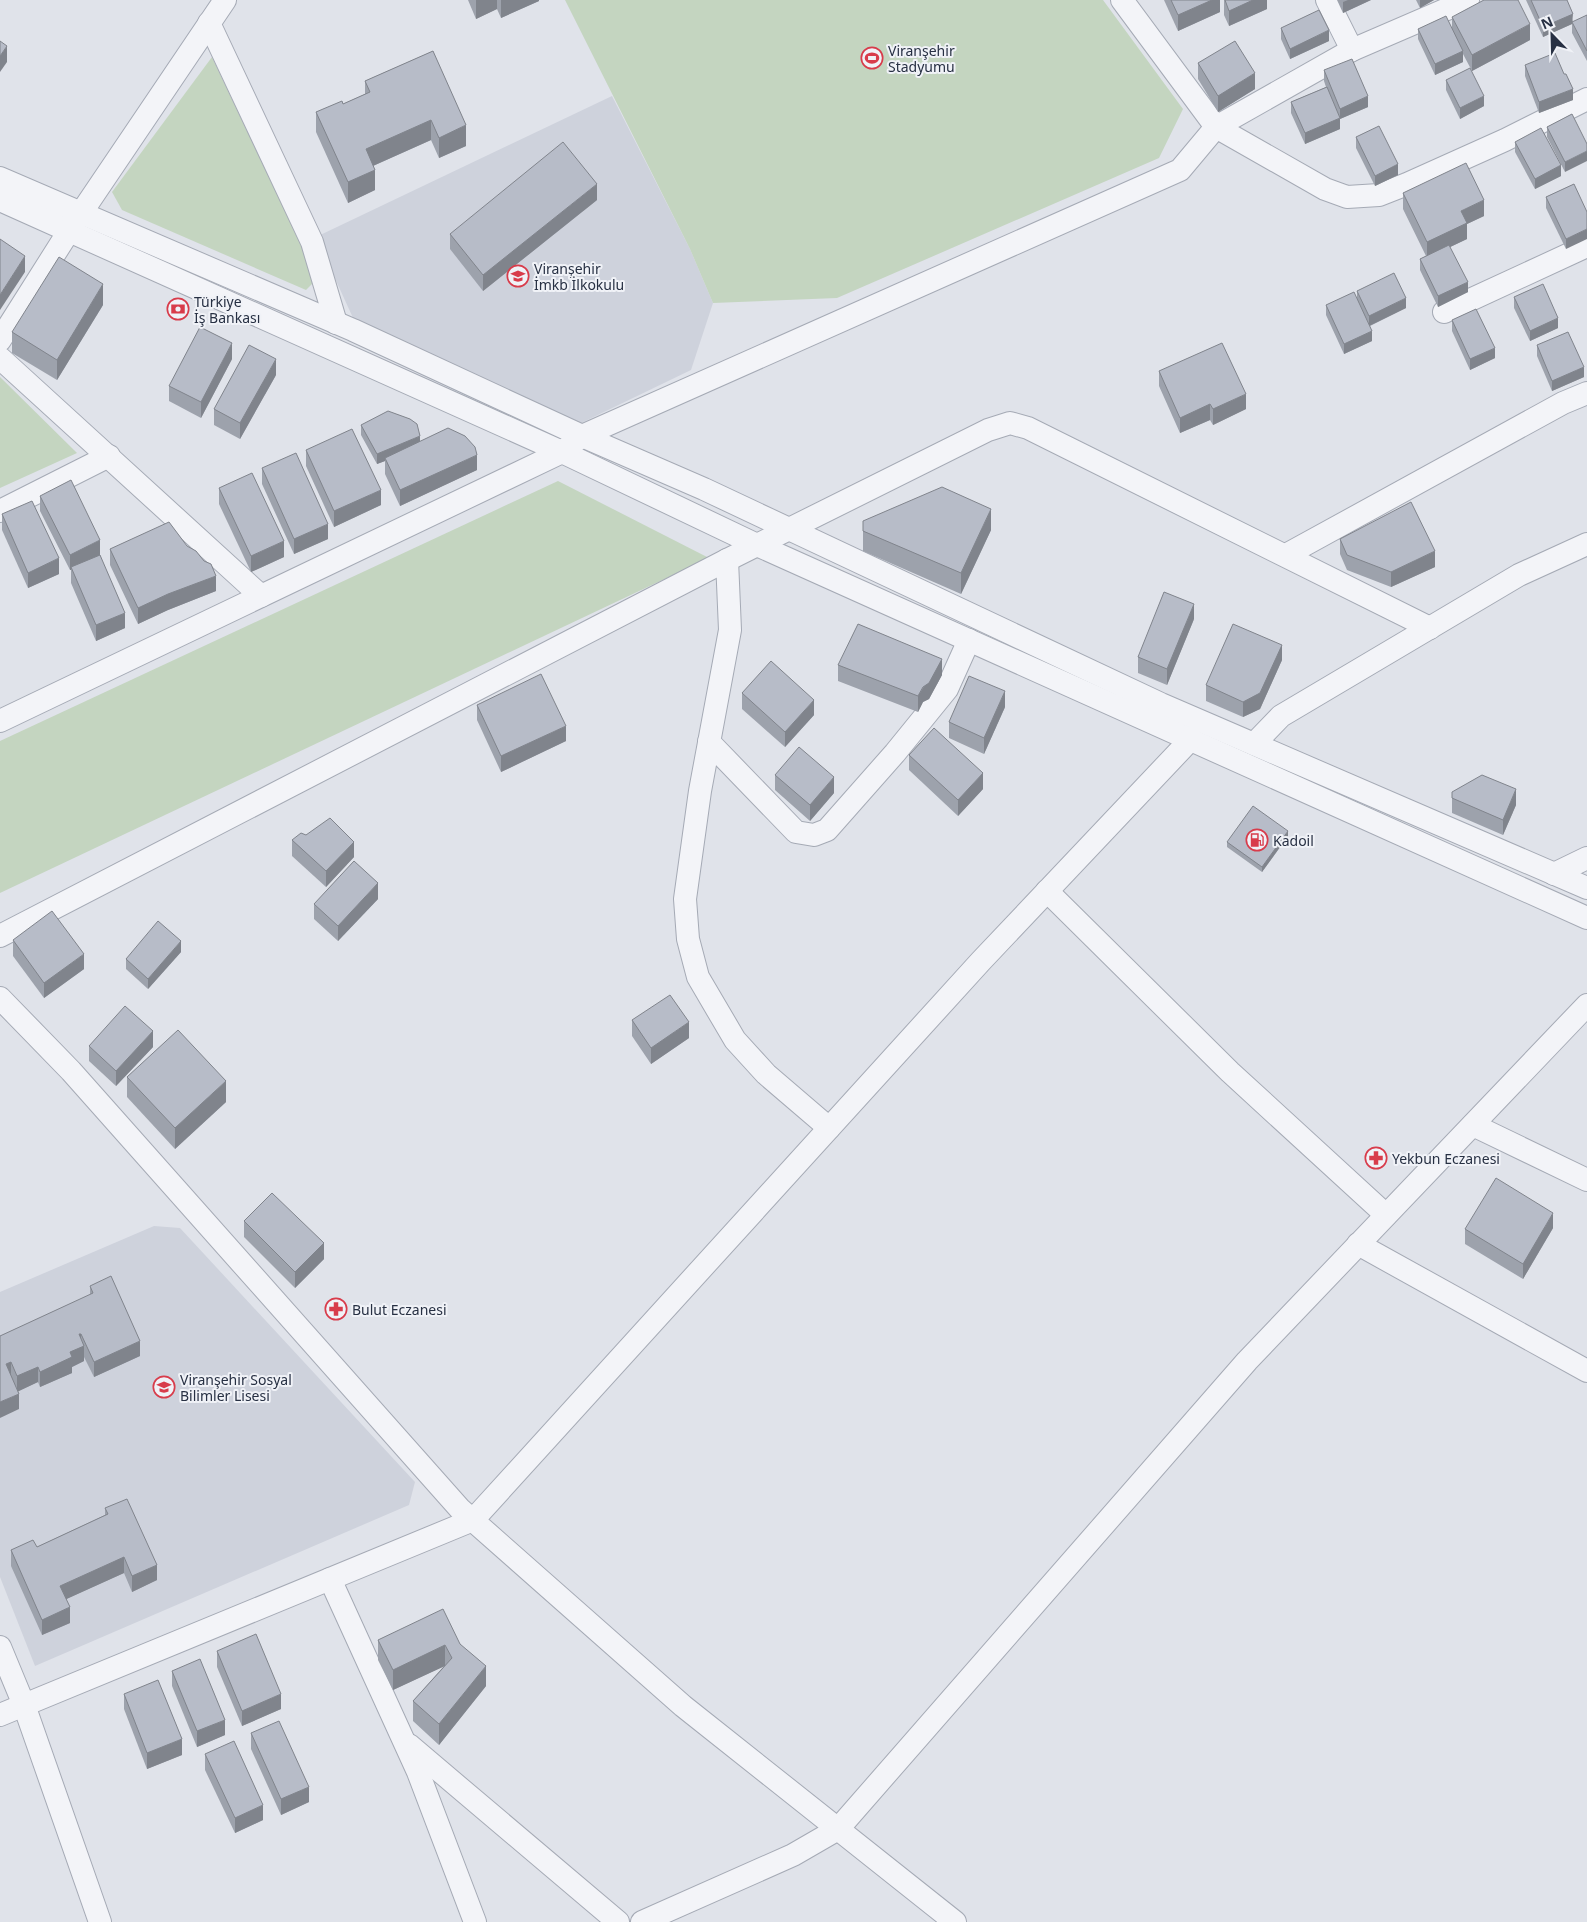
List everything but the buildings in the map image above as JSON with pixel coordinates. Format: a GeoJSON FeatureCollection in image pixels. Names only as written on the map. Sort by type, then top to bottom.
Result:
{"type":"FeatureCollection","features":[{"type":"Feature","properties":{"kind":"street"},"geometry":{"type":"LineString","coordinates":[[0,340],[75,222],[225,0]]}},
{"type":"Feature","properties":{"kind":"street"},"geometry":{"type":"LineString","coordinates":[[1122,0],[1216,126],[1324,189],[1347,197],[1379,195],[1407,184],[1505,140],[1587,99]]}},
{"type":"Feature","properties":{"kind":"street"},"geometry":{"type":"LineString","coordinates":[[1327,0],[1352,50]]}},
{"type":"Feature","properties":{"kind":"street"},"geometry":{"type":"LineString","coordinates":[[0,721],[562,452],[582,436],[1180,170],[1216,126],[1352,50],[1468,0]]}},
{"type":"Feature","properties":{"kind":"street"},"geometry":{"type":"LineString","coordinates":[[209,23],[312,242],[336,323]]}},
{"type":"Feature","properties":{"kind":"street"},"geometry":{"type":"LineString","coordinates":[[0,178],[75,222],[757,545],[1587,918]]}},
{"type":"Feature","properties":{"kind":"street"},"geometry":{"type":"LineString","coordinates":[[0,200],[75,222],[336,323],[582,436],[704,489],[1161,704],[1587,888]]}},
{"type":"Feature","properties":{"kind":"street"},"geometry":{"type":"LineString","coordinates":[[1444,312],[1587,246]]}},
{"type":"Feature","properties":{"kind":"street"},"geometry":{"type":"LineString","coordinates":[[0,358],[261,596]]}},
{"type":"Feature","properties":{"kind":"street"},"geometry":{"type":"LineString","coordinates":[[1286,555],[1563,403],[1587,393]]}},
{"type":"Feature","properties":{"kind":"street"},"geometry":{"type":"LineString","coordinates":[[0,936],[727,560],[988,430],[1010,422],[1028,428],[1430,628]]}},
{"type":"Feature","properties":{"kind":"street"},"geometry":{"type":"LineString","coordinates":[[0,510],[109,456]]}},
{"type":"Feature","properties":{"kind":"street"},"geometry":{"type":"LineString","coordinates":[[1254,744],[1281,716],[1519,575],[1587,544]]}},
{"type":"Feature","properties":{"kind":"street"},"geometry":{"type":"LineString","coordinates":[[727,560],[730,630],[709,742],[684,899],[688,939],[698,977],[735,1040],[766,1074],[829,1128]]}},
{"type":"Feature","properties":{"kind":"street"},"geometry":{"type":"LineString","coordinates":[[709,742],[796,832],[814,835],[827,830],[895,753],[947,689],[969,640]]}},
{"type":"Feature","properties":{"kind":"street"},"geometry":{"type":"LineString","coordinates":[[0,1715],[473,1520],[981,961],[1191,739]]}},
{"type":"Feature","properties":{"kind":"street"},"geometry":{"type":"LineString","coordinates":[[1554,874],[1587,858]]}},
{"type":"Feature","properties":{"kind":"street"},"geometry":{"type":"LineString","coordinates":[[1047,891],[1230,1072],[1386,1216]]}},
{"type":"Feature","properties":{"kind":"street"},"geometry":{"type":"LineString","coordinates":[[0,998],[71,1071],[453,1502],[684,1706],[955,1922]]}},
{"type":"Feature","properties":{"kind":"street"},"geometry":{"type":"LineString","coordinates":[[642,1922],[793,1855],[838,1829],[1247,1361],[1587,1006]]}},
{"type":"Feature","properties":{"kind":"street"},"geometry":{"type":"LineString","coordinates":[[1473,1124],[1587,1180]]}},
{"type":"Feature","properties":{"kind":"street"},"geometry":{"type":"LineString","coordinates":[[1358,1244],[1587,1371]]}},
{"type":"Feature","properties":{"kind":"street"},"geometry":{"type":"LineString","coordinates":[[330,1579],[418,1772],[475,1922]]}},
{"type":"Feature","properties":{"kind":"street"},"geometry":{"type":"LineString","coordinates":[[0,1647],[24,1705],[100,1922]]}},
{"type":"Feature","properties":{"kind":"street"},"geometry":{"type":"LineString","coordinates":[[404,1742],[618,1922]]}},
{"type":"Feature","properties":{"kind":"shaded area","name":"Viranşehir İmkb İlkokulu"},"geometry":{"type":"Polygon","coordinates":[[[612,96],[690,249],[713,303],[691,370],[577,425],[354,320],[316,237],[612,96]]]}},
{"type":"Feature","properties":{"kind":"shaded area","name":"Viranşehir Sosyal Bilimler Lisesi"},"geometry":{"type":"Polygon","coordinates":[[[154,1226],[180,1228],[415,1482],[409,1505],[35,1666],[0,1577],[0,1292],[154,1226]]]}},
{"type":"Feature","properties":{"kind":"green space"},"geometry":{"type":"Polygon","coordinates":[[[565,0],[1103,0],[1183,109],[1159,158],[837,298],[713,303],[690,249],[565,0]]]}},
{"type":"Feature","properties":{"kind":"green space"},"geometry":{"type":"Polygon","coordinates":[[[212,57],[317,279],[306,290],[122,210],[112,192],[212,57]]]}},
{"type":"Feature","properties":{"kind":"green space"},"geometry":{"type":"Polygon","coordinates":[[[0,377],[77,453],[0,488],[0,377]]]}},
{"type":"Feature","properties":{"kind":"green space"},"geometry":{"type":"Polygon","coordinates":[[[558,481],[709,558],[0,893],[0,741],[558,481]]]}},
{"type":"Feature","properties":{"kind":"place","name":"Viranşehir Stadyumu"},"geometry":{"type":"Point","coordinates":[872,58]}},
{"type":"Feature","properties":{"kind":"place","name":"Viranşehir İmkb İlkokulu"},"geometry":{"type":"Point","coordinates":[518,276]}},
{"type":"Feature","properties":{"kind":"place","name":"Türkiye İş Bankası"},"geometry":{"type":"Point","coordinates":[178,309]}},
{"type":"Feature","properties":{"kind":"place","name":"Kadoil"},"geometry":{"type":"Point","coordinates":[1257,840]}},
{"type":"Feature","properties":{"kind":"place","name":"Yekbun Eczanesi"},"geometry":{"type":"Point","coordinates":[1376,1158]}},
{"type":"Feature","properties":{"kind":"place","name":"Bulut Eczanesi"},"geometry":{"type":"Point","coordinates":[336,1309]}},
{"type":"Feature","properties":{"kind":"place","name":"Viranşehir Sosyal Bilimler Lisesi"},"geometry":{"type":"Point","coordinates":[164,1387]}}]}
